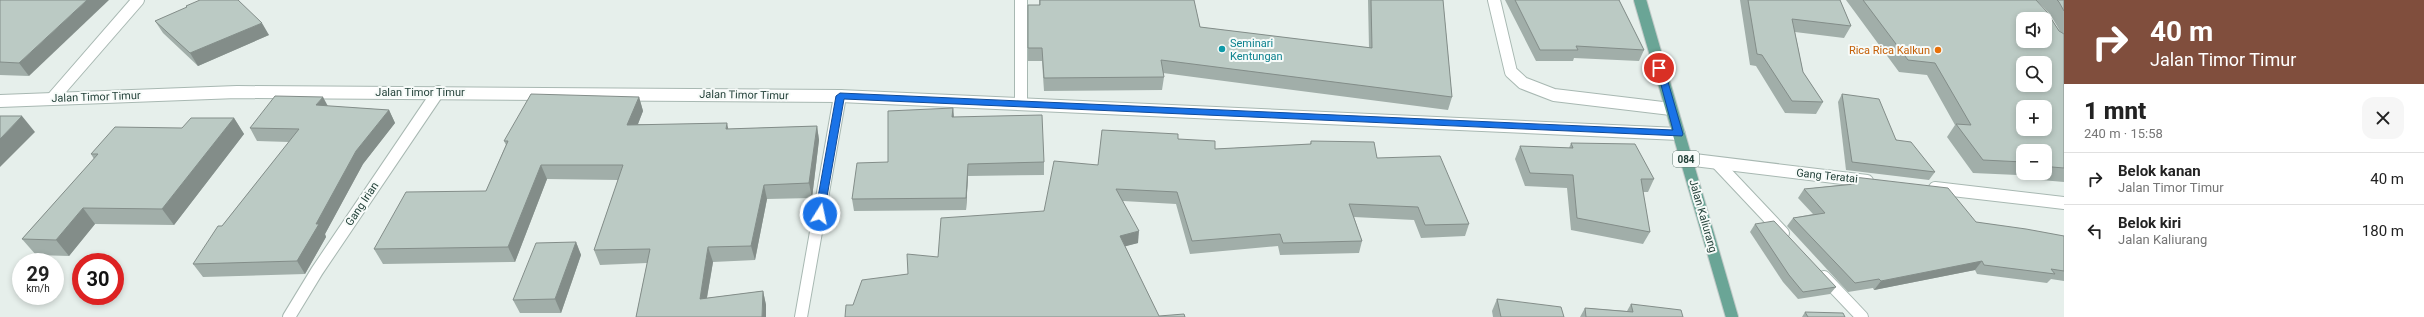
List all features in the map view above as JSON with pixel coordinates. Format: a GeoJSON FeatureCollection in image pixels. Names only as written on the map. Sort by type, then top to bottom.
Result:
{"type":"FeatureCollection","features":[{"type":"Feature","properties":{"kind":"main road","name":"Jalan Kaliurang"},"geometry":{"type":"LineString","coordinates":[[1640,0],[1732,317]]}},
{"type":"Feature","properties":{"kind":"street"},"geometry":{"type":"LineString","coordinates":[[52,99],[138,0]]}},
{"type":"Feature","properties":{"kind":"street"},"geometry":{"type":"LineString","coordinates":[[1021,0],[1021,103]]}},
{"type":"Feature","properties":{"kind":"street"},"geometry":{"type":"LineString","coordinates":[[1494,0],[1511,72],[1523,83],[1554,95],[1671,109]]}},
{"type":"Feature","properties":{"kind":"street","name":"Jalan Timor Timur"},"geometry":{"type":"LineString","coordinates":[[0,100],[237,92],[438,92],[840,96],[1679,134]]}},
{"type":"Feature","properties":{"kind":"street","name":"Gang Irian"},"geometry":{"type":"LineString","coordinates":[[289,317],[317,270],[438,92]]}},
{"type":"Feature","properties":{"kind":"street"},"geometry":{"type":"LineString","coordinates":[[801,317],[840,96]]}},
{"type":"Feature","properties":{"kind":"street","name":"Gang Teratai"},"geometry":{"type":"LineString","coordinates":[[1686,159],[1883,183]]}},
{"type":"Feature","properties":{"kind":"street"},"geometry":{"type":"LineString","coordinates":[[1718,164],[1793,244]]}},
{"type":"Feature","properties":{"kind":"street"},"geometry":{"type":"LineString","coordinates":[[1923,187],[2064,203]]}},
{"type":"Feature","properties":{"kind":"street"},"geometry":{"type":"LineString","coordinates":[[1814,266],[1862,317]]}},
{"type":"Feature","properties":{"kind":"building"},"geometry":{"type":"Polygon","coordinates":[[[0,0],[87,0],[19,63],[0,62],[0,0]]]}},
{"type":"Feature","properties":{"kind":"building"},"geometry":{"type":"Polygon","coordinates":[[[200,0],[238,0],[262,23],[190,53],[155,21],[200,0]]]}},
{"type":"Feature","properties":{"kind":"building"},"geometry":{"type":"Polygon","coordinates":[[[1040,0],[1194,0],[1200,27],[1372,48],[1371,0],[1443,0],[1452,97],[1161,60],[1164,77],[1044,78],[1042,48],[1028,48],[1028,5],[1040,5],[1040,0]]]}},
{"type":"Feature","properties":{"kind":"building"},"geometry":{"type":"Polygon","coordinates":[[[1515,0],[1619,0],[1644,50],[1576,46],[1578,50],[1540,50],[1515,0]]]}},
{"type":"Feature","properties":{"kind":"building"},"geometry":{"type":"Polygon","coordinates":[[[1748,0],[1840,0],[1851,26],[1792,19],[1803,72],[1823,102],[1792,101],[1762,55],[1757,54],[1748,0]]]}},
{"type":"Feature","properties":{"kind":"building"},"geometry":{"type":"Polygon","coordinates":[[[1863,0],[2036,0],[2047,12],[2016,12],[2016,48],[2052,48],[2052,20],[2059,31],[2064,34],[2064,168],[2052,167],[2052,144],[2016,144],[2016,162],[1983,160],[1956,124],[1971,125],[1935,63],[1908,60],[1863,0]]]}},
{"type":"Feature","properties":{"kind":"building"},"geometry":{"type":"Polygon","coordinates":[[[2057,0],[2064,0],[2064,11],[2059,2],[2057,0]]]}},
{"type":"Feature","properties":{"kind":"building"},"geometry":{"type":"Polygon","coordinates":[[[531,94],[639,97],[627,125],[727,123],[726,129],[817,126],[809,183],[764,185],[751,246],[708,247],[700,299],[763,291],[762,317],[636,317],[650,249],[594,250],[623,165],[541,165],[508,247],[374,249],[406,192],[486,191],[508,141],[504,141],[531,94]]]}},
{"type":"Feature","properties":{"kind":"building"},"geometry":{"type":"Polygon","coordinates":[[[1842,94],[1879,99],[1896,140],[1911,142],[1935,172],[1852,162],[1842,94]]]}},
{"type":"Feature","properties":{"kind":"building"},"geometry":{"type":"Polygon","coordinates":[[[275,96],[323,97],[316,105],[389,110],[356,151],[316,224],[319,224],[297,261],[193,264],[218,226],[222,226],[299,129],[250,128],[275,96]]]}},
{"type":"Feature","properties":{"kind":"building"},"geometry":{"type":"Polygon","coordinates":[[[953,108],[952,117],[1042,115],[1044,162],[968,164],[966,198],[852,199],[857,163],[888,162],[888,111],[953,108]]]}},
{"type":"Feature","properties":{"kind":"building"},"geometry":{"type":"Polygon","coordinates":[[[0,116],[22,116],[0,139],[0,116]]]}},
{"type":"Feature","properties":{"kind":"building"},"geometry":{"type":"Polygon","coordinates":[[[191,118],[234,118],[162,209],[83,208],[56,240],[22,239],[98,154],[91,154],[115,127],[182,128],[191,118]]]}},
{"type":"Feature","properties":{"kind":"building"},"geometry":{"type":"Polygon","coordinates":[[[1102,130],[1178,134],[1178,139],[1215,141],[1215,149],[1311,144],[1311,141],[1374,142],[1377,158],[1440,156],[1469,224],[1425,225],[1418,207],[1349,204],[1362,241],[1283,243],[1280,234],[1192,241],[1177,192],[1116,189],[1139,231],[1120,236],[1159,316],[1184,314],[1185,317],[845,317],[846,305],[853,305],[862,280],[908,274],[907,254],[938,257],[941,218],[1044,211],[1054,161],[1098,165],[1102,130]]]}},
{"type":"Feature","properties":{"kind":"building"},"geometry":{"type":"Polygon","coordinates":[[[1571,143],[1635,144],[1654,179],[1641,179],[1650,232],[1577,218],[1573,175],[1530,173],[1520,146],[1573,148],[1571,143]]]}},
{"type":"Feature","properties":{"kind":"building"},"geometry":{"type":"Polygon","coordinates":[[[1854,177],[1948,188],[1976,222],[2064,236],[2064,271],[2051,269],[2055,274],[1984,265],[1982,261],[1881,281],[1879,279],[1855,283],[1793,218],[1825,213],[1804,189],[1855,184],[1854,177]]]}},
{"type":"Feature","properties":{"kind":"building"},"geometry":{"type":"Polygon","coordinates":[[[1774,221],[1836,287],[1803,292],[1789,275],[1755,224],[1774,221]]]}},
{"type":"Feature","properties":{"kind":"building"},"geometry":{"type":"Polygon","coordinates":[[[576,242],[555,299],[513,300],[536,243],[576,242]]]}},
{"type":"Feature","properties":{"kind":"building"},"geometry":{"type":"Polygon","coordinates":[[[1497,299],[1561,307],[1564,317],[1501,317],[1497,299]]]}},
{"type":"Feature","properties":{"kind":"building"},"geometry":{"type":"Polygon","coordinates":[[[1631,304],[1681,310],[1683,317],[1586,317],[1585,308],[1633,312],[1631,304]]]}},
{"type":"Feature","properties":{"kind":"building"},"geometry":{"type":"Polygon","coordinates":[[[1805,312],[1843,313],[1845,317],[1808,317],[1805,312]]]}},
{"type":"Feature","properties":{"kind":"place","name":"Seminari Kentungan"},"geometry":{"type":"Point","coordinates":[1222,49]}},
{"type":"Feature","properties":{"kind":"place","name":"Rica Rica Kalkun"},"geometry":{"type":"Point","coordinates":[1938,50]}},
{"type":"Feature","properties":{"kind":"route"},"geometry":{"type":"LineString","coordinates":[[820,214],[840,96],[1202,111],[1679,134],[1659,68]]}}]}
